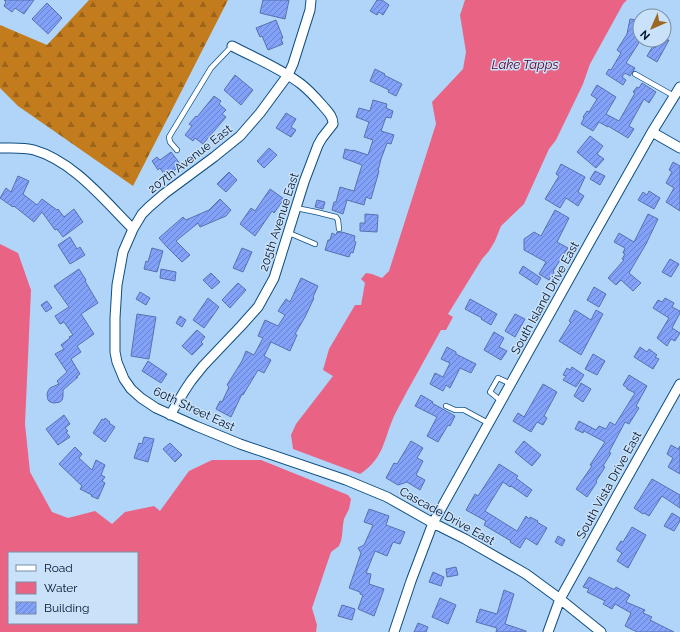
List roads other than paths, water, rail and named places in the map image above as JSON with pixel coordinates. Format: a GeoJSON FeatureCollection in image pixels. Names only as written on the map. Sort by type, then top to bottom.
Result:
{"type":"FeatureCollection","features":[{"type":"Feature","properties":{"kind":"street","name":"207th Avenue East"},"geometry":{"type":"LineString","coordinates":[[132,229],[142,214],[154,202],[240,136],[260,113],[288,75],[293,64],[310,10],[311,0]]}},
{"type":"Feature","properties":{"kind":"street"},"geometry":{"type":"LineString","coordinates":[[232,46],[288,75]]}},
{"type":"Feature","properties":{"kind":"street","name":"205th Avenue East"},"geometry":{"type":"LineString","coordinates":[[170,415],[191,381],[203,366],[258,306],[274,278],[304,182],[318,145],[333,124],[331,115],[314,96],[302,84],[288,75]]}},
{"type":"Feature","properties":{"kind":"street","name":"South Island Drive East"},"geometry":{"type":"LineString","coordinates":[[394,632],[433,523],[652,132],[680,87]]}},
{"type":"Feature","properties":{"kind":"street"},"geometry":{"type":"LineString","coordinates":[[652,132],[680,148]]}},
{"type":"Feature","properties":{"kind":"street"},"geometry":{"type":"LineString","coordinates":[[0,148],[33,150],[54,158],[74,171],[132,229]]}},
{"type":"Feature","properties":{"kind":"street","name":"60th Street East"},"geometry":{"type":"LineString","coordinates":[[132,229],[124,252],[117,285],[115,318],[115,352],[117,362],[124,379],[131,389],[156,408],[233,441],[264,452]]}},
{"type":"Feature","properties":{"kind":"street","name":"South Vista Drive East"},"geometry":{"type":"LineString","coordinates":[[548,632],[560,599],[680,384]]}},
{"type":"Feature","properties":{"kind":"street","name":"Cascade Drive East"},"geometry":{"type":"LineString","coordinates":[[264,452],[375,491],[387,497],[526,574],[601,632]]}},
{"type":"Feature","properties":{"kind":"lane"},"geometry":{"type":"LineString","coordinates":[[177,150],[170,142],[169,137],[211,68],[232,46]]}},
{"type":"Feature","properties":{"kind":"lane"},"geometry":{"type":"LineString","coordinates":[[635,74],[674,96]]}},
{"type":"Feature","properties":{"kind":"lane"},"geometry":{"type":"LineString","coordinates":[[296,208],[336,217],[339,228]]}},
{"type":"Feature","properties":{"kind":"lane"},"geometry":{"type":"LineString","coordinates":[[289,233],[315,244]]}},
{"type":"Feature","properties":{"kind":"lane"},"geometry":{"type":"LineString","coordinates":[[501,402],[490,392],[498,378],[511,384]]}},
{"type":"Feature","properties":{"kind":"lane"},"geometry":{"type":"LineString","coordinates":[[446,406],[455,410],[464,410],[488,423]]}},
{"type":"Feature","properties":{"kind":"water","name":"Lake Tapps"},"geometry":{"type":"Polygon","coordinates":[[[465,0],[627,0],[623,4],[590,64],[583,84],[556,140],[549,149],[524,204],[501,226],[489,251],[482,259],[448,314],[453,317],[446,330],[441,330],[395,414],[383,447],[374,461],[360,474],[293,449],[291,435],[296,424],[333,376],[323,370],[329,349],[355,305],[361,305],[365,283],[361,279],[366,273],[382,278],[389,271],[436,124],[432,102],[463,69],[466,52],[460,15],[465,0]]]}},
{"type":"Feature","properties":{"kind":"water"},"geometry":{"type":"Polygon","coordinates":[[[0,244],[18,253],[31,290],[25,424],[30,472],[52,512],[68,518],[95,511],[112,524],[125,512],[154,506],[160,511],[189,471],[212,460],[261,460],[348,495],[351,499],[349,509],[344,519],[341,541],[339,546],[331,552],[312,608],[317,625],[316,632],[0,632],[0,244]]]}}]}
